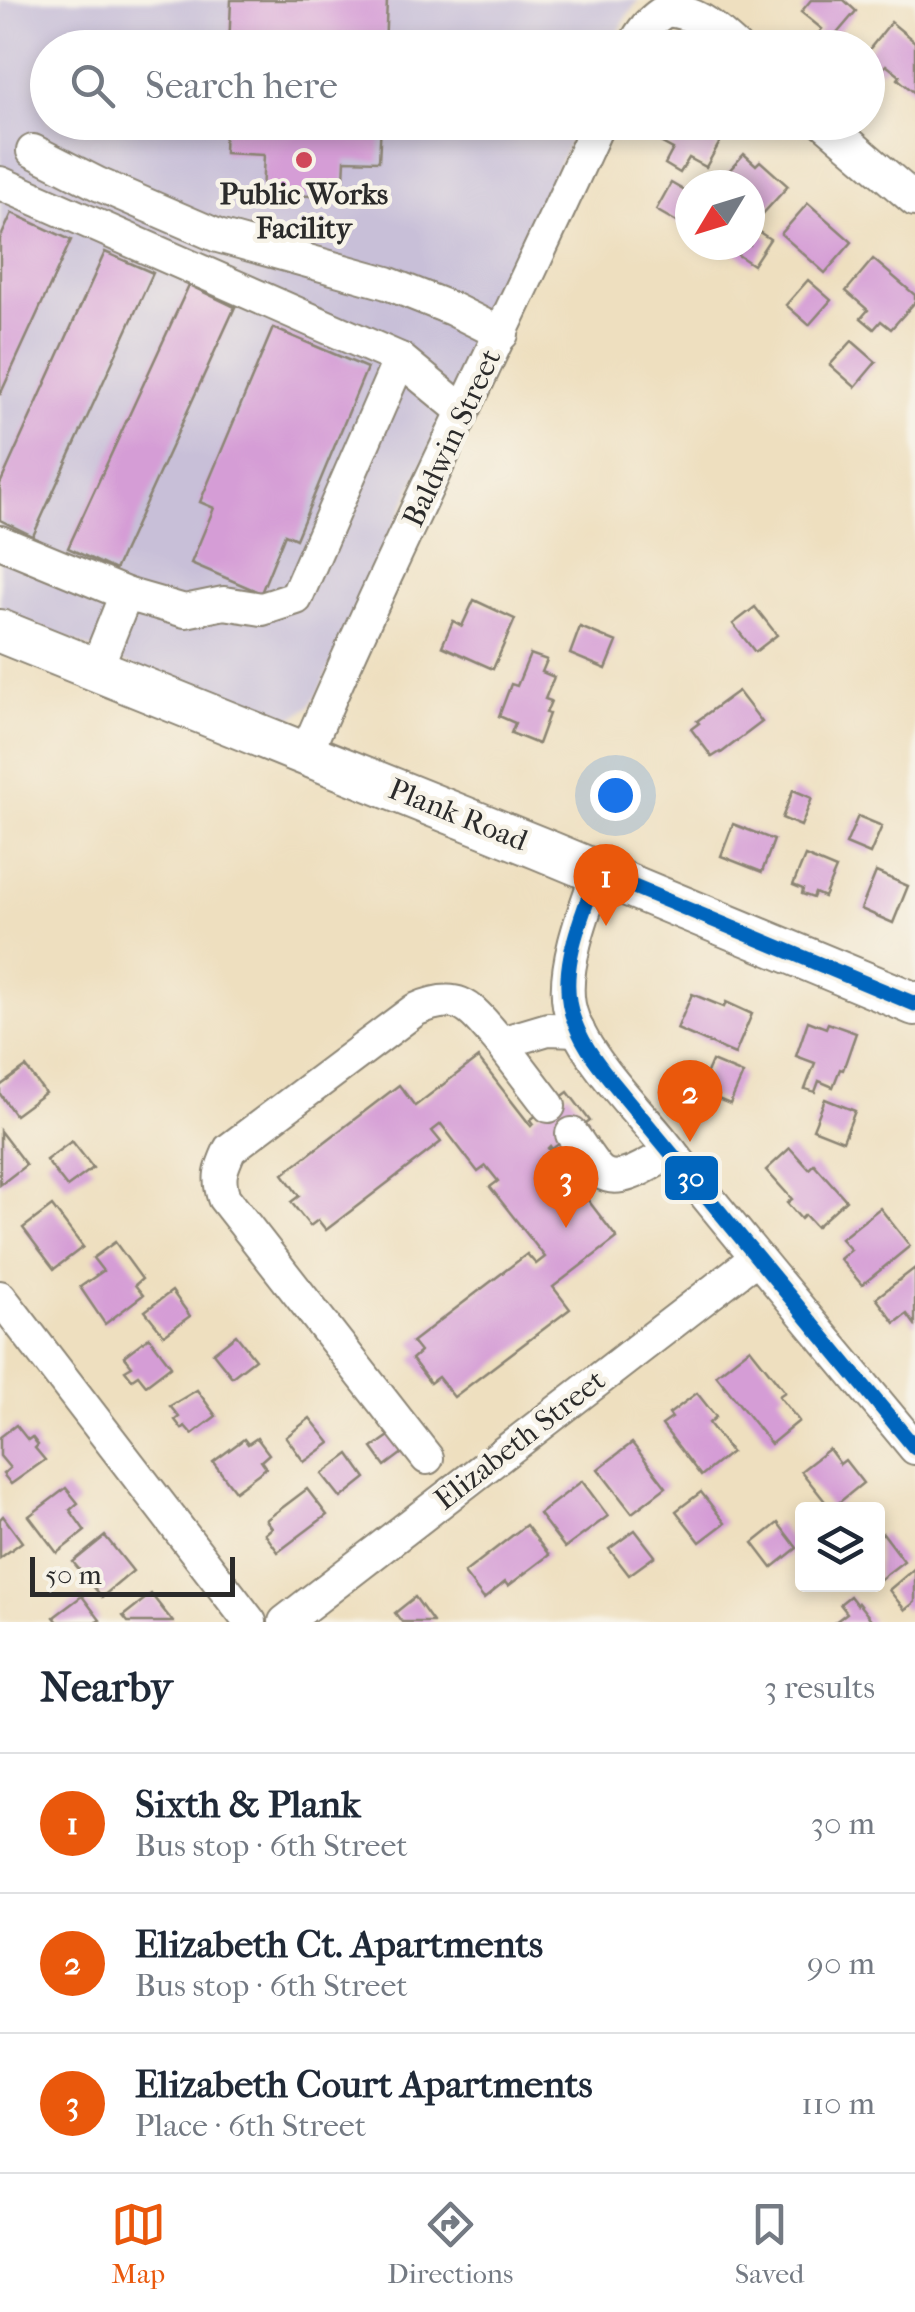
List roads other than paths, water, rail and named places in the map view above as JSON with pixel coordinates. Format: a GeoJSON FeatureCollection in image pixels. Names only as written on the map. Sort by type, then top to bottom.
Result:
{"type":"FeatureCollection","features":[{"type":"Feature","properties":{"kind":"main road","name":"Plank Road"},"geometry":{"type":"LineString","coordinates":[[0,630],[915,1004]]}},
{"type":"Feature","properties":{"kind":"street"},"geometry":{"type":"LineString","coordinates":[[644,30],[664,5],[692,13],[716,30]]}},
{"type":"Feature","properties":{"kind":"street","name":"Baldwin Street"},"geometry":{"type":"LineString","coordinates":[[306,753],[591,140]]}},
{"type":"Feature","properties":{"kind":"street"},"geometry":{"type":"LineString","coordinates":[[845,140],[915,200]]}},
{"type":"Feature","properties":{"kind":"street"},"geometry":{"type":"LineString","coordinates":[[33,151],[218,236],[387,284],[502,334]]}},
{"type":"Feature","properties":{"kind":"street"},"geometry":{"type":"LineString","coordinates":[[2,190],[400,359],[463,411]]}},
{"type":"Feature","properties":{"kind":"street"},"geometry":{"type":"LineString","coordinates":[[0,542],[126,594],[185,610],[224,603],[262,609],[296,598],[400,359]]}},
{"type":"Feature","properties":{"kind":"street"},"geometry":{"type":"LineString","coordinates":[[96,669],[126,594]]}},
{"type":"Feature","properties":{"kind":"street"},"geometry":{"type":"LineString","coordinates":[[598,872],[572,955],[568,1004],[590,1052],[915,1448]]}},
{"type":"Feature","properties":{"kind":"street"},"geometry":{"type":"LineString","coordinates":[[427,1458],[224,1198],[220,1184],[222,1167],[230,1149],[415,1010],[431,1003],[449,1000],[474,1012],[549,1106]]}},
{"type":"Feature","properties":{"kind":"street"},"geometry":{"type":"LineString","coordinates":[[501,1042],[548,1029],[578,1030]]}},
{"type":"Feature","properties":{"kind":"street"},"geometry":{"type":"LineString","coordinates":[[572,1134],[602,1173],[618,1177],[670,1152]]}},
{"type":"Feature","properties":{"kind":"street","name":"Elizabeth Street"},"geometry":{"type":"LineString","coordinates":[[285,1622],[756,1258]]}},
{"type":"Feature","properties":{"kind":"street"},"geometry":{"type":"LineString","coordinates":[[0,1297],[250,1622]]}},
{"type":"Feature","properties":{"kind":"place","name":"Public Works Facility"},"geometry":{"type":"Point","coordinates":[304,160]}},
{"type":"Feature","properties":{"kind":"place","name":"Sixth & Plank"},"geometry":{"type":"Point","coordinates":[606,926]}},
{"type":"Feature","properties":{"kind":"place","name":"Elizabeth Ct. Apartments"},"geometry":{"type":"Point","coordinates":[690,1142]}},
{"type":"Feature","properties":{"kind":"place","name":"Elizabeth Court Apartments"},"geometry":{"type":"Point","coordinates":[566,1228]}}]}
